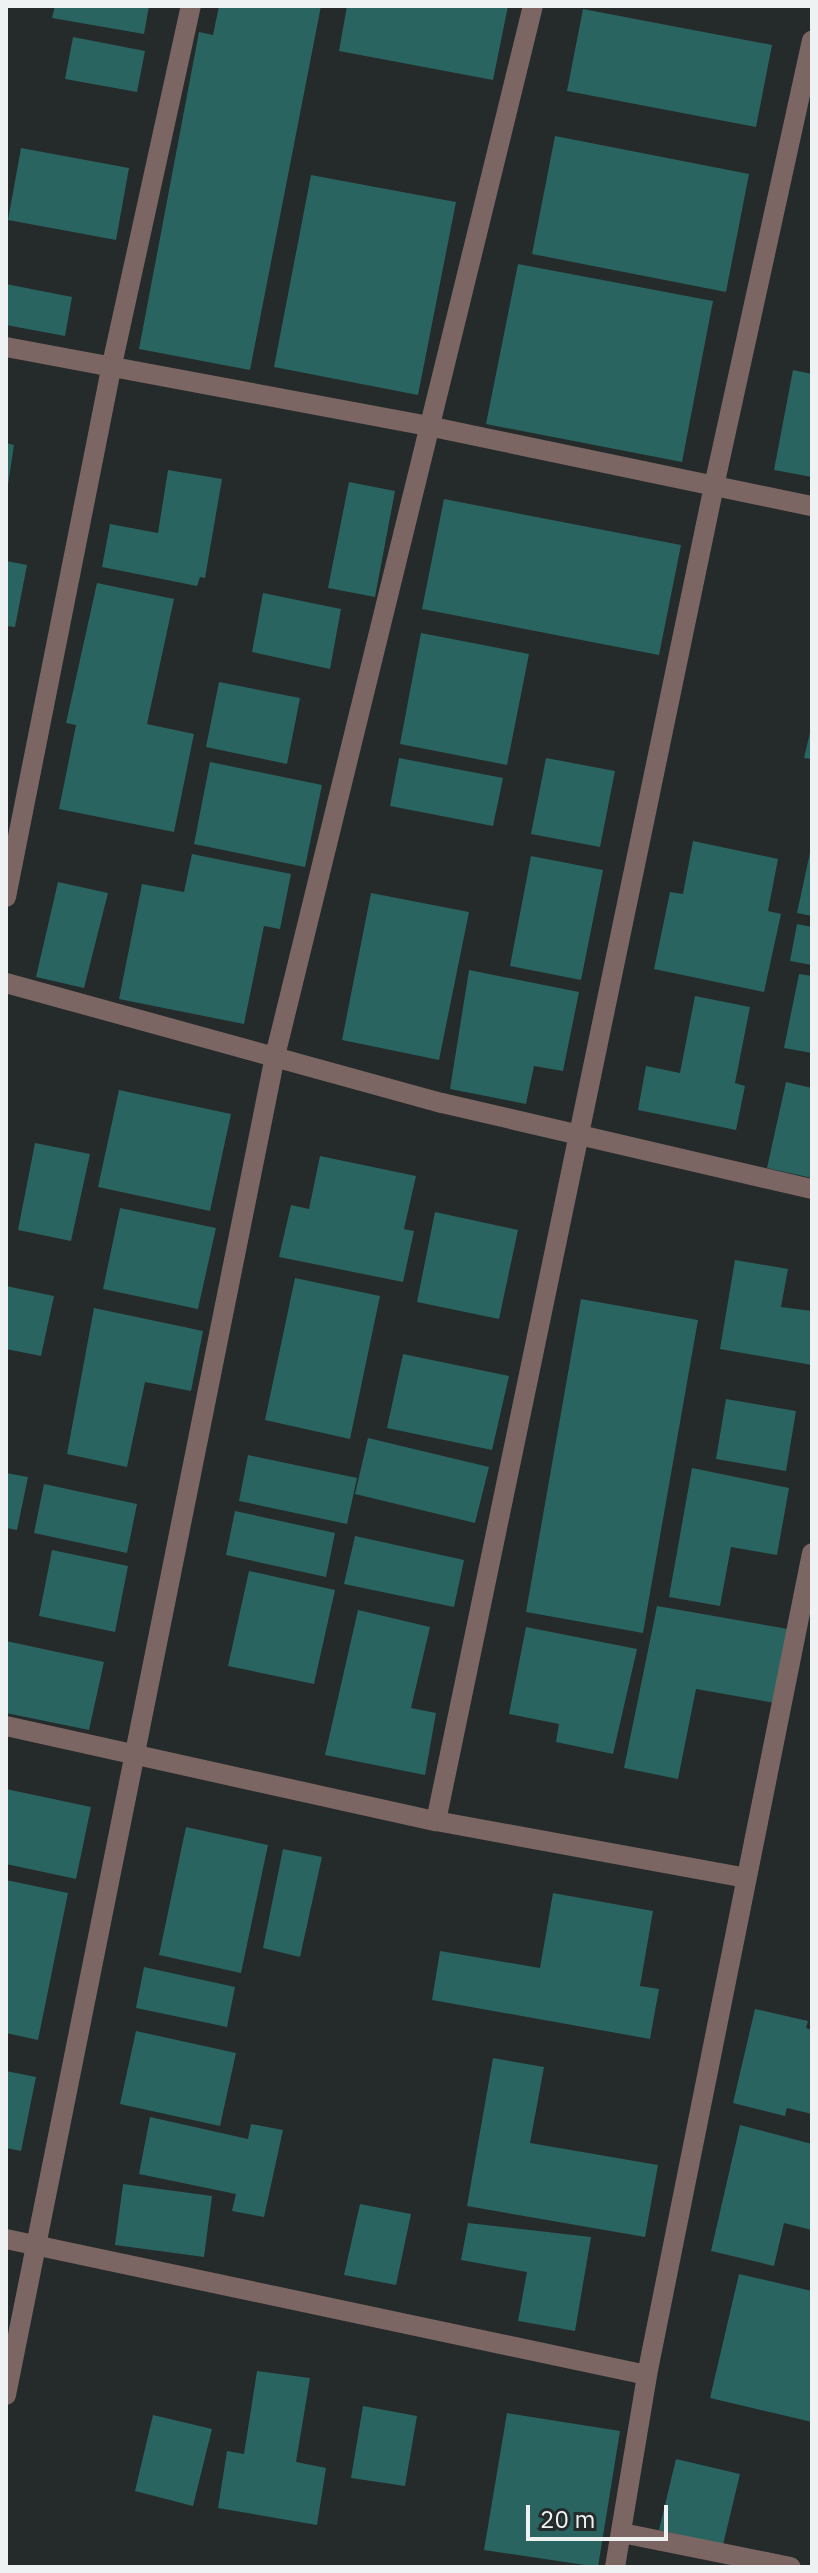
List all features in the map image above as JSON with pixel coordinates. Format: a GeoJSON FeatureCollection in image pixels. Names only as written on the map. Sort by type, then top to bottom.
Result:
{"type":"FeatureCollection","features":[{"type":"Feature","properties":{"kind":"street"},"geometry":{"type":"LineString","coordinates":[[6,897],[111,369],[191,6]]}},
{"type":"Feature","properties":{"kind":"street"},"geometry":{"type":"LineString","coordinates":[[6,2395],[132,1754],[275,1056],[533,6]]}},
{"type":"Feature","properties":{"kind":"street"},"geometry":{"type":"LineString","coordinates":[[436,1821],[577,1132],[812,41]]}},
{"type":"Feature","properties":{"kind":"street"},"geometry":{"type":"LineString","coordinates":[[6,347],[428,426],[812,506]]}},
{"type":"Feature","properties":{"kind":"street"},"geometry":{"type":"LineString","coordinates":[[6,983],[442,1103],[812,1189]]}},
{"type":"Feature","properties":{"kind":"street"},"geometry":{"type":"LineString","coordinates":[[615,2567],[647,2375],[812,1553]]}},
{"type":"Feature","properties":{"kind":"street"},"geometry":{"type":"LineString","coordinates":[[6,1726],[436,1821],[746,1878]]}},
{"type":"Feature","properties":{"kind":"street"},"geometry":{"type":"LineString","coordinates":[[6,2239],[647,2375]]}},
{"type":"Feature","properties":{"kind":"street"},"geometry":{"type":"LineString","coordinates":[[622,2533],[791,2567]]}},
{"type":"Feature","properties":{"kind":"building"},"geometry":{"type":"Polygon","coordinates":[[[55,6],[149,6],[144,34],[52,18],[55,6]]]}},
{"type":"Feature","properties":{"kind":"building"},"geometry":{"type":"Polygon","coordinates":[[[219,6],[321,6],[250,370],[139,349],[199,32],[213,35],[219,6]]]}},
{"type":"Feature","properties":{"kind":"building"},"geometry":{"type":"Polygon","coordinates":[[[347,6],[508,6],[493,80],[339,51],[347,6]]]}},
{"type":"Feature","properties":{"kind":"building"},"geometry":{"type":"Polygon","coordinates":[[[583,9],[772,45],[756,127],[567,91],[583,9]]]}},
{"type":"Feature","properties":{"kind":"building"},"geometry":{"type":"Polygon","coordinates":[[[73,37],[145,51],[137,92],[65,79],[73,37]]]}},
{"type":"Feature","properties":{"kind":"building"},"geometry":{"type":"Polygon","coordinates":[[[555,136],[749,174],[726,292],[532,254],[555,136]]]}},
{"type":"Feature","properties":{"kind":"building"},"geometry":{"type":"Polygon","coordinates":[[[21,148],[129,168],[116,240],[8,220],[21,148]]]}},
{"type":"Feature","properties":{"kind":"building"},"geometry":{"type":"Polygon","coordinates":[[[311,175],[456,202],[418,395],[274,367],[311,175]]]}},
{"type":"Feature","properties":{"kind":"building"},"geometry":{"type":"Polygon","coordinates":[[[518,264],[713,301],[682,462],[486,424],[518,264]]]}},
{"type":"Feature","properties":{"kind":"building"},"geometry":{"type":"Polygon","coordinates":[[[6,284],[72,297],[65,336],[6,325],[6,284]]]}},
{"type":"Feature","properties":{"kind":"building"},"geometry":{"type":"Polygon","coordinates":[[[793,370],[812,374],[812,477],[774,470],[793,370]]]}},
{"type":"Feature","properties":{"kind":"building"},"geometry":{"type":"Polygon","coordinates":[[[6,443],[14,445],[8,485],[6,485],[6,443]]]}},
{"type":"Feature","properties":{"kind":"building"},"geometry":{"type":"Polygon","coordinates":[[[168,470],[222,479],[205,578],[200,577],[197,586],[102,567],[110,524],[158,533],[168,470]]]}},
{"type":"Feature","properties":{"kind":"building"},"geometry":{"type":"Polygon","coordinates":[[[349,482],[395,491],[375,597],[328,588],[349,482]]]}},
{"type":"Feature","properties":{"kind":"building"},"geometry":{"type":"Polygon","coordinates":[[[444,499],[681,545],[659,655],[422,609],[444,499]]]}},
{"type":"Feature","properties":{"kind":"building"},"geometry":{"type":"Polygon","coordinates":[[[6,561],[27,565],[15,627],[6,626],[6,561]]]}},
{"type":"Feature","properties":{"kind":"building"},"geometry":{"type":"Polygon","coordinates":[[[97,583],[174,599],[147,724],[194,734],[174,832],[59,809],[76,725],[66,723],[97,583]]]}},
{"type":"Feature","properties":{"kind":"building"},"geometry":{"type":"Polygon","coordinates":[[[263,593],[341,609],[330,669],[252,652],[263,593]]]}},
{"type":"Feature","properties":{"kind":"building"},"geometry":{"type":"Polygon","coordinates":[[[421,633],[529,654],[507,765],[400,744],[421,633]]]}},
{"type":"Feature","properties":{"kind":"building"},"geometry":{"type":"Polygon","coordinates":[[[219,682],[300,698],[287,764],[206,747],[219,682]]]}},
{"type":"Feature","properties":{"kind":"building"},"geometry":{"type":"Polygon","coordinates":[[[812,724],[812,759],[804,758],[812,724]]]}},
{"type":"Feature","properties":{"kind":"building"},"geometry":{"type":"Polygon","coordinates":[[[399,758],[503,778],[493,826],[390,806],[399,758]]]}},
{"type":"Feature","properties":{"kind":"building"},"geometry":{"type":"Polygon","coordinates":[[[546,758],[615,771],[600,847],[531,834],[546,758]]]}},
{"type":"Feature","properties":{"kind":"building"},"geometry":{"type":"Polygon","coordinates":[[[210,762],[322,785],[305,867],[194,844],[210,762]]]}},
{"type":"Feature","properties":{"kind":"building"},"geometry":{"type":"Polygon","coordinates":[[[693,841],[778,859],[768,911],[781,914],[764,992],[654,969],[670,892],[683,894],[693,841]]]}},
{"type":"Feature","properties":{"kind":"building"},"geometry":{"type":"Polygon","coordinates":[[[812,848],[812,916],[797,913],[812,848]]]}},
{"type":"Feature","properties":{"kind":"building"},"geometry":{"type":"Polygon","coordinates":[[[192,854],[291,874],[280,929],[264,926],[244,1024],[119,999],[142,884],[184,892],[192,854]]]}},
{"type":"Feature","properties":{"kind":"building"},"geometry":{"type":"Polygon","coordinates":[[[531,856],[603,870],[581,980],[510,966],[531,856]]]}},
{"type":"Feature","properties":{"kind":"building"},"geometry":{"type":"Polygon","coordinates":[[[58,882],[108,893],[84,988],[36,977],[58,882]]]}},
{"type":"Feature","properties":{"kind":"building"},"geometry":{"type":"Polygon","coordinates":[[[371,893],[469,912],[439,1060],[342,1040],[371,893]]]}},
{"type":"Feature","properties":{"kind":"building"},"geometry":{"type":"Polygon","coordinates":[[[797,924],[812,927],[812,965],[790,961],[797,924]]]}},
{"type":"Feature","properties":{"kind":"building"},"geometry":{"type":"Polygon","coordinates":[[[469,970],[579,992],[563,1071],[534,1066],[526,1104],[450,1089],[469,970]]]}},
{"type":"Feature","properties":{"kind":"building"},"geometry":{"type":"Polygon","coordinates":[[[799,974],[812,976],[812,1053],[784,1048],[799,974]]]}},
{"type":"Feature","properties":{"kind":"building"},"geometry":{"type":"Polygon","coordinates":[[[695,996],[750,1007],[735,1083],[745,1086],[736,1130],[638,1110],[646,1066],[680,1073],[695,996]]]}},
{"type":"Feature","properties":{"kind":"building"},"geometry":{"type":"Polygon","coordinates":[[[786,1082],[812,1088],[812,1178],[767,1168],[786,1082]]]}},
{"type":"Feature","properties":{"kind":"building"},"geometry":{"type":"Polygon","coordinates":[[[119,1090],[231,1114],[210,1211],[98,1187],[119,1090]]]}},
{"type":"Feature","properties":{"kind":"building"},"geometry":{"type":"Polygon","coordinates":[[[35,1143],[90,1154],[71,1241],[18,1230],[35,1143]]]}},
{"type":"Feature","properties":{"kind":"building"},"geometry":{"type":"Polygon","coordinates":[[[320,1156],[416,1176],[404,1229],[414,1231],[403,1282],[279,1257],[291,1205],[309,1209],[320,1156]]]}},
{"type":"Feature","properties":{"kind":"building"},"geometry":{"type":"Polygon","coordinates":[[[120,1208],[216,1228],[198,1309],[103,1289],[120,1208]]]}},
{"type":"Feature","properties":{"kind":"building"},"geometry":{"type":"Polygon","coordinates":[[[435,1212],[518,1230],[499,1319],[417,1302],[435,1212]]]}},
{"type":"Feature","properties":{"kind":"building"},"geometry":{"type":"Polygon","coordinates":[[[735,1260],[788,1269],[781,1307],[812,1311],[812,1365],[720,1349],[735,1260]]]}},
{"type":"Feature","properties":{"kind":"building"},"geometry":{"type":"Polygon","coordinates":[[[295,1278],[380,1296],[350,1439],[265,1420],[295,1278]]]}},
{"type":"Feature","properties":{"kind":"building"},"geometry":{"type":"Polygon","coordinates":[[[6,1286],[54,1296],[41,1356],[6,1349],[6,1286]]]}},
{"type":"Feature","properties":{"kind":"building"},"geometry":{"type":"Polygon","coordinates":[[[581,1299],[698,1320],[643,1633],[526,1612],[581,1299]]]}},
{"type":"Feature","properties":{"kind":"building"},"geometry":{"type":"Polygon","coordinates":[[[94,1308],[203,1331],[191,1391],[145,1382],[127,1467],[67,1454],[94,1308]]]}},
{"type":"Feature","properties":{"kind":"building"},"geometry":{"type":"Polygon","coordinates":[[[403,1354],[509,1376],[492,1450],[387,1428],[403,1354]]]}},
{"type":"Feature","properties":{"kind":"building"},"geometry":{"type":"Polygon","coordinates":[[[726,1399],[796,1411],[786,1471],[716,1459],[726,1399]]]}},
{"type":"Feature","properties":{"kind":"building"},"geometry":{"type":"Polygon","coordinates":[[[368,1438],[489,1467],[475,1523],[355,1494],[368,1438]]]}},
{"type":"Feature","properties":{"kind":"building"},"geometry":{"type":"Polygon","coordinates":[[[248,1455],[357,1478],[347,1524],[239,1501],[248,1455]]]}},
{"type":"Feature","properties":{"kind":"building"},"geometry":{"type":"Polygon","coordinates":[[[692,1468],[789,1488],[777,1555],[731,1547],[720,1606],[669,1597],[692,1468]]]}},
{"type":"Feature","properties":{"kind":"building"},"geometry":{"type":"Polygon","coordinates":[[[6,1473],[28,1477],[17,1530],[6,1528],[6,1473]]]}},
{"type":"Feature","properties":{"kind":"building"},"geometry":{"type":"Polygon","coordinates":[[[44,1484],[137,1504],[127,1553],[34,1533],[44,1484]]]}},
{"type":"Feature","properties":{"kind":"building"},"geometry":{"type":"Polygon","coordinates":[[[235,1511],[335,1533],[326,1577],[226,1555],[235,1511]]]}},
{"type":"Feature","properties":{"kind":"building"},"geometry":{"type":"Polygon","coordinates":[[[355,1536],[464,1560],[454,1607],[344,1584],[355,1536]]]}},
{"type":"Feature","properties":{"kind":"building"},"geometry":{"type":"Polygon","coordinates":[[[52,1550],[128,1566],[115,1632],[39,1616],[52,1550]]]}},
{"type":"Feature","properties":{"kind":"building"},"geometry":{"type":"Polygon","coordinates":[[[249,1571],[335,1590],[314,1684],[228,1666],[249,1571]]]}},
{"type":"Feature","properties":{"kind":"building"},"geometry":{"type":"Polygon","coordinates":[[[657,1606],[788,1629],[775,1703],[696,1689],[678,1779],[624,1768],[657,1606]]]}},
{"type":"Feature","properties":{"kind":"building"},"geometry":{"type":"Polygon","coordinates":[[[358,1610],[430,1627],[411,1708],[436,1713],[425,1775],[325,1755],[358,1610]]]}},
{"type":"Feature","properties":{"kind":"building"},"geometry":{"type":"Polygon","coordinates":[[[526,1627],[637,1649],[613,1754],[556,1742],[559,1724],[509,1714],[526,1627]]]}},
{"type":"Feature","properties":{"kind":"building"},"geometry":{"type":"Polygon","coordinates":[[[6,1641],[104,1662],[89,1730],[6,1713],[6,1641]]]}},
{"type":"Feature","properties":{"kind":"building"},"geometry":{"type":"Polygon","coordinates":[[[6,1789],[91,1807],[76,1879],[6,1864],[6,1789]]]}},
{"type":"Feature","properties":{"kind":"building"},"geometry":{"type":"Polygon","coordinates":[[[186,1827],[268,1845],[241,1973],[159,1955],[186,1827]]]}},
{"type":"Feature","properties":{"kind":"building"},"geometry":{"type":"Polygon","coordinates":[[[283,1849],[322,1857],[300,1957],[263,1948],[283,1849]]]}},
{"type":"Feature","properties":{"kind":"building"},"geometry":{"type":"Polygon","coordinates":[[[6,1880],[68,1893],[38,2040],[6,2033],[6,1880]]]}},
{"type":"Feature","properties":{"kind":"building"},"geometry":{"type":"Polygon","coordinates":[[[553,1893],[653,1911],[640,1986],[659,1989],[650,2039],[432,2000],[440,1951],[540,1968],[553,1893]]]}},
{"type":"Feature","properties":{"kind":"building"},"geometry":{"type":"Polygon","coordinates":[[[144,1967],[235,1987],[227,2027],[136,2008],[144,1967]]]}},
{"type":"Feature","properties":{"kind":"building"},"geometry":{"type":"Polygon","coordinates":[[[755,2009],[808,2021],[806,2028],[812,2030],[812,2114],[787,2108],[785,2116],[733,2103],[755,2009]]]}},
{"type":"Feature","properties":{"kind":"building"},"geometry":{"type":"Polygon","coordinates":[[[136,2031],[236,2053],[220,2126],[120,2104],[136,2031]]]}},
{"type":"Feature","properties":{"kind":"building"},"geometry":{"type":"Polygon","coordinates":[[[493,2058],[544,2067],[530,2143],[658,2165],[645,2237],[467,2206],[493,2058]]]}},
{"type":"Feature","properties":{"kind":"building"},"geometry":{"type":"Polygon","coordinates":[[[6,2071],[36,2077],[21,2151],[6,2148],[6,2071]]]}},
{"type":"Feature","properties":{"kind":"building"},"geometry":{"type":"Polygon","coordinates":[[[150,2117],[248,2139],[251,2124],[283,2130],[264,2217],[232,2211],[236,2194],[139,2174],[150,2117]]]}},
{"type":"Feature","properties":{"kind":"building"},"geometry":{"type":"Polygon","coordinates":[[[740,2125],[812,2144],[812,2230],[784,2223],[774,2266],[711,2251],[740,2125]]]}},
{"type":"Feature","properties":{"kind":"building"},"geometry":{"type":"Polygon","coordinates":[[[123,2184],[212,2196],[204,2257],[115,2245],[123,2184]]]}},
{"type":"Feature","properties":{"kind":"building"},"geometry":{"type":"Polygon","coordinates":[[[360,2204],[411,2214],[396,2285],[344,2275],[360,2204]]]}},
{"type":"Feature","properties":{"kind":"building"},"geometry":{"type":"Polygon","coordinates":[[[468,2223],[591,2237],[575,2331],[518,2321],[527,2272],[461,2260],[468,2223]]]}},
{"type":"Feature","properties":{"kind":"building"},"geometry":{"type":"Polygon","coordinates":[[[739,2274],[812,2291],[812,2422],[710,2398],[739,2274]]]}},
{"type":"Feature","properties":{"kind":"building"},"geometry":{"type":"Polygon","coordinates":[[[257,2371],[310,2378],[296,2462],[326,2468],[317,2525],[218,2508],[227,2451],[244,2454],[257,2371]]]}},
{"type":"Feature","properties":{"kind":"building"},"geometry":{"type":"Polygon","coordinates":[[[363,2406],[417,2416],[405,2486],[351,2478],[363,2406]]]}},
{"type":"Feature","properties":{"kind":"building"},"geometry":{"type":"Polygon","coordinates":[[[507,2413],[620,2431],[598,2567],[484,2550],[507,2413]]]}},
{"type":"Feature","properties":{"kind":"building"},"geometry":{"type":"Polygon","coordinates":[[[153,2415],[212,2429],[193,2506],[135,2491],[153,2415]]]}},
{"type":"Feature","properties":{"kind":"building"},"geometry":{"type":"Polygon","coordinates":[[[676,2459],[740,2474],[723,2545],[659,2530],[676,2459]]]}}]}
